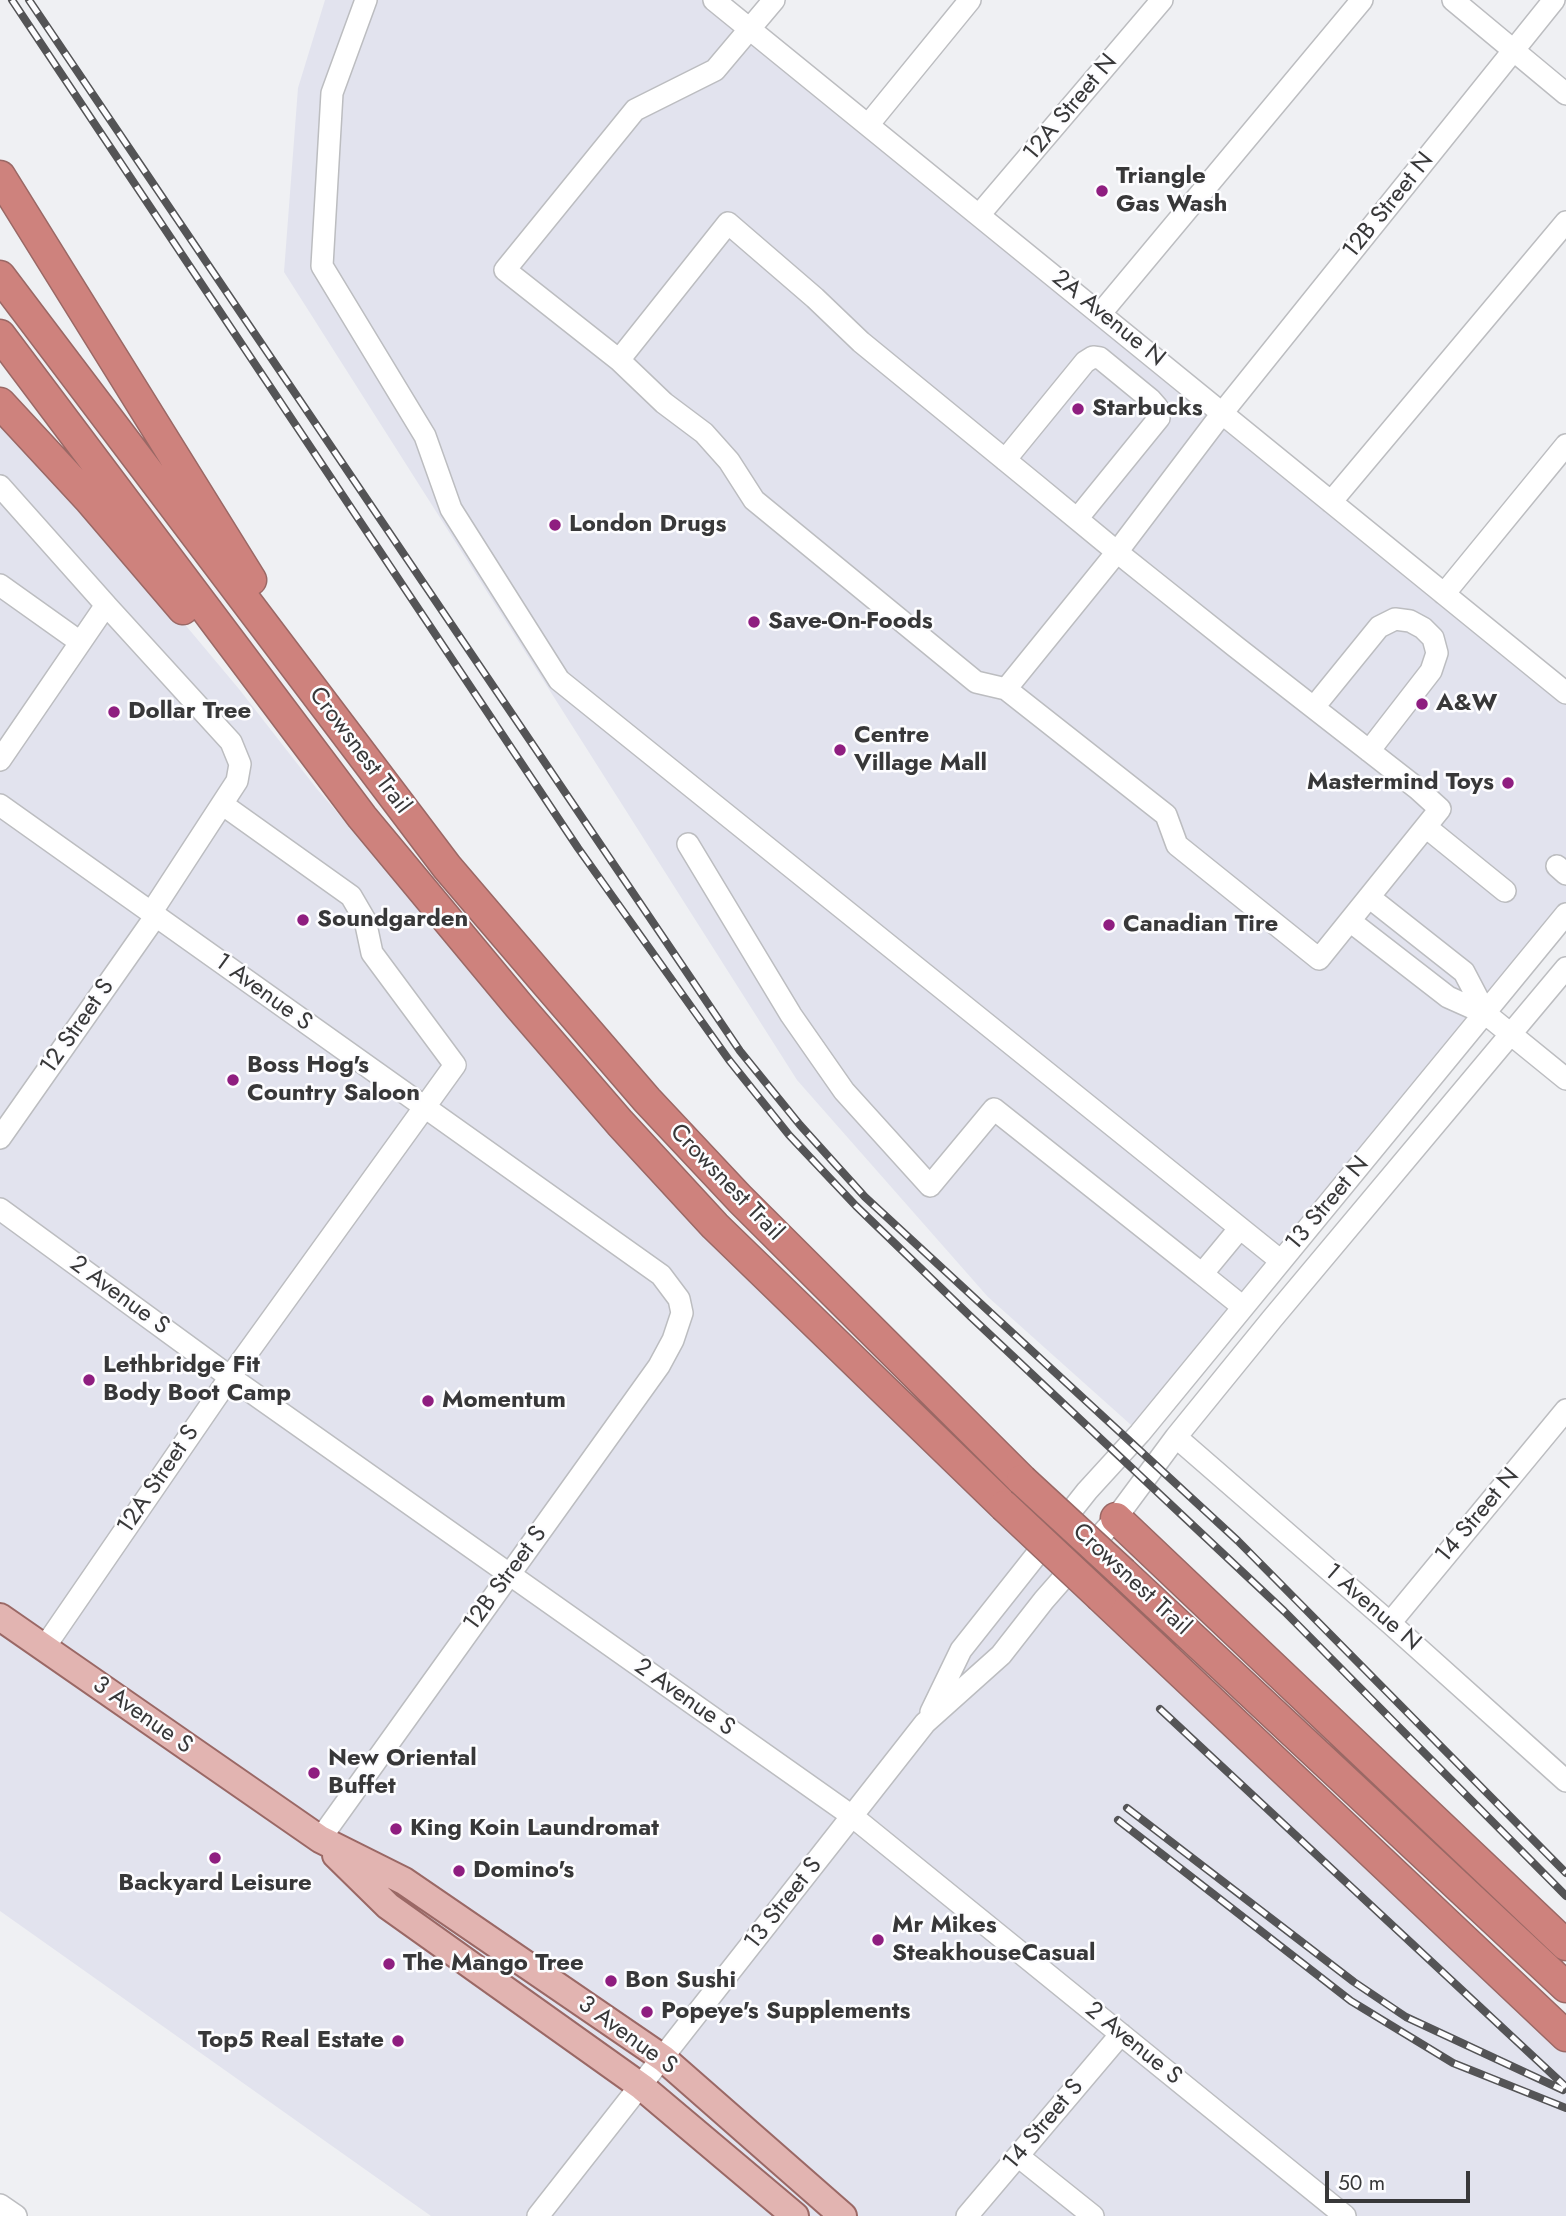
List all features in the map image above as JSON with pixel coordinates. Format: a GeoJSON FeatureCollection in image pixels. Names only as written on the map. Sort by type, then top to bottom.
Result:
{"type":"FeatureCollection","features":[{"type":"Feature","properties":{"kind":"highway"},"geometry":{"type":"LineString","coordinates":[[0,177],[342,729]]}},
{"type":"Feature","properties":{"kind":"highway","name":"Crowsnest Trail"},"geometry":{"type":"LineString","coordinates":[[0,276],[447,867],[647,1100],[740,1199],[1023,1480],[1566,1987]]}},
{"type":"Feature","properties":{"kind":"highway","name":"Crowsnest Trail"},"geometry":{"type":"LineString","coordinates":[[0,335],[362,817],[620,1123],[715,1226],[1004,1506],[1566,2036]]}},
{"type":"Feature","properties":{"kind":"highway"},"geometry":{"type":"LineString","coordinates":[[0,403],[89,499],[362,817]]}},
{"type":"Feature","properties":{"kind":"highway"},"geometry":{"type":"LineString","coordinates":[[1116,1518],[1566,1945]]}},
{"type":"Feature","properties":{"kind":"main road","name":"3 Avenue S"},"geometry":{"type":"LineString","coordinates":[[0,1617],[320,1839],[404,1881],[664,2059],[843,2216]]}},
{"type":"Feature","properties":{"kind":"main road","name":"3 Avenue S"},"geometry":{"type":"LineString","coordinates":[[320,1839],[388,1906],[642,2087],[795,2216]]}},
{"type":"Feature","properties":{"kind":"street"},"geometry":{"type":"LineString","coordinates":[[366,0],[332,93],[322,265],[425,436],[451,509],[559,680],[1281,1261]]}},
{"type":"Feature","properties":{"kind":"street","name":"2A Avenue N"},"geometry":{"type":"LineString","coordinates":[[715,0],[1566,692]]}},
{"type":"Feature","properties":{"kind":"street"},"geometry":{"type":"LineString","coordinates":[[619,359],[728,223],[862,342],[1005,460],[1440,809],[1319,959],[1177,845],[1166,815],[1006,690],[976,682],[754,500],[729,461],[704,433],[664,402],[619,359],[505,270],[548,225],[619,140],[635,110],[715,70],[774,0]]}},
{"type":"Feature","properties":{"kind":"street"},"geometry":{"type":"LineString","coordinates":[[868,125],[970,0]]}},
{"type":"Feature","properties":{"kind":"street","name":"12A Street N"},"geometry":{"type":"LineString","coordinates":[[979,215],[1162,0]]}},
{"type":"Feature","properties":{"kind":"street"},"geometry":{"type":"LineString","coordinates":[[1101,313],[1362,0]]}},
{"type":"Feature","properties":{"kind":"street"},"geometry":{"type":"LineString","coordinates":[[1453,0],[1566,94]]}},
{"type":"Feature","properties":{"kind":"street","name":"12B Street N"},"geometry":{"type":"LineString","coordinates":[[1006,690],[1117,552],[1223,412],[1554,0]]}},
{"type":"Feature","properties":{"kind":"street"},"geometry":{"type":"LineString","coordinates":[[1331,502],[1566,222]]}},
{"type":"Feature","properties":{"kind":"street"},"geometry":{"type":"LineString","coordinates":[[1005,460],[1085,362],[1093,357],[1100,358],[1157,408],[1159,418],[1077,519]]}},
{"type":"Feature","properties":{"kind":"street"},"geometry":{"type":"LineString","coordinates":[[1444,594],[1566,445]]}},
{"type":"Feature","properties":{"kind":"street","name":"12 Street S"},"geometry":{"type":"LineString","coordinates":[[0,486],[237,752],[240,774],[153,915],[0,1138]]}},
{"type":"Feature","properties":{"kind":"street"},"geometry":{"type":"LineString","coordinates":[[0,585],[80,642]]}},
{"type":"Feature","properties":{"kind":"street"},"geometry":{"type":"LineString","coordinates":[[0,760],[106,605]]}},
{"type":"Feature","properties":{"kind":"street"},"geometry":{"type":"LineString","coordinates":[[1314,707],[1379,627],[1395,619],[1410,621],[1423,628],[1433,638],[1437,653],[1432,671],[1369,751]]}},
{"type":"Feature","properties":{"kind":"street","name":"12A Street S"},"geometry":{"type":"LineString","coordinates":[[44,1648],[230,1377],[455,1065],[372,953],[365,920],[357,904],[222,804]]}},
{"type":"Feature","properties":{"kind":"street","name":"1 Avenue S"},"geometry":{"type":"LineString","coordinates":[[0,805],[425,1110],[661,1275],[674,1289],[682,1313]]}},
{"type":"Feature","properties":{"kind":"street"},"geometry":{"type":"LineString","coordinates":[[1426,827],[1505,891]]}},
{"type":"Feature","properties":{"kind":"street"},"geometry":{"type":"LineString","coordinates":[[688,844],[791,1015],[844,1091],[930,1186],[994,1109],[1243,1307]]}},
{"type":"Feature","properties":{"kind":"street"},"geometry":{"type":"LineString","coordinates":[[1369,897],[1464,972],[1486,1014]]}},
{"type":"Feature","properties":{"kind":"street","name":"13 Street N"},"geometry":{"type":"LineString","coordinates":[[1087,1491],[1140,1433],[1566,914]]}},
{"type":"Feature","properties":{"kind":"street"},"geometry":{"type":"LineString","coordinates":[[1350,921],[1448,997],[1486,1014],[1566,1079]]}},
{"type":"Feature","properties":{"kind":"street","name":"13 Street N"},"geometry":{"type":"LineString","coordinates":[[1116,1518],[1176,1437],[1350,1224],[1566,968]]}},
{"type":"Feature","properties":{"kind":"street","name":"2 Avenue S"},"geometry":{"type":"LineString","coordinates":[[0,1209],[230,1377],[852,1816],[1345,2216]]}},
{"type":"Feature","properties":{"kind":"street"},"geometry":{"type":"LineString","coordinates":[[1202,1274],[1240,1228]]}},
{"type":"Feature","properties":{"kind":"street","name":"12B Street S"},"geometry":{"type":"LineString","coordinates":[[320,1839],[659,1366],[673,1340],[682,1313]]}},
{"type":"Feature","properties":{"kind":"street","name":"14 Street N"},"geometry":{"type":"LineString","coordinates":[[1390,1623],[1566,1410]]}},
{"type":"Feature","properties":{"kind":"street","name":"1 Avenue N"},"geometry":{"type":"LineString","coordinates":[[1176,1437],[1390,1623],[1566,1782]]}},
{"type":"Feature","properties":{"kind":"street","name":"13 Street S"},"geometry":{"type":"LineString","coordinates":[[925,1723],[961,1650],[1087,1491]]}},
{"type":"Feature","properties":{"kind":"street","name":"13 Street S"},"geometry":{"type":"LineString","coordinates":[[538,2216],[664,2059],[925,1723],[1001,1655],[1044,1600],[1116,1518]]}},
{"type":"Feature","properties":{"kind":"street","name":"14 Street S"},"geometry":{"type":"LineString","coordinates":[[967,2216],[1121,2034]]}},
{"type":"Feature","properties":{"kind":"street"},"geometry":{"type":"LineString","coordinates":[[1018,2156],[1093,2216]]}},
{"type":"Feature","properties":{"kind":"street"},"geometry":{"type":"LineString","coordinates":[[0,2205],[16,2216]]}},
{"type":"Feature","properties":{"kind":"shaded area"},"geometry":{"type":"Polygon","coordinates":[[[325,0],[714,0],[1566,693],[1566,910],[1140,1433],[988,1297],[797,1080],[284,272],[298,88],[325,0]]]}},
{"type":"Feature","properties":{"kind":"shaded area"},"geometry":{"type":"Polygon","coordinates":[[[0,415],[89,510],[239,689],[317,789],[628,1148],[815,1345],[1566,2051],[1566,2216],[431,2216],[0,1911],[0,415]]]}},
{"type":"Feature","properties":{"kind":"railway"},"geometry":{"type":"LineString","coordinates":[[12,0],[578,848],[729,1060],[789,1135],[856,1206],[970,1316],[1284,1611],[1566,1896]]}},
{"type":"Feature","properties":{"kind":"railway"},"geometry":{"type":"LineString","coordinates":[[29,0],[740,1051],[800,1125],[865,1197],[1238,1541],[1566,1873]]}},
{"type":"Feature","properties":{"kind":"railway"},"geometry":{"type":"LineString","coordinates":[[1160,1709],[1566,2087]]}},
{"type":"Feature","properties":{"kind":"railway"},"geometry":{"type":"LineString","coordinates":[[1127,1808],[1354,1982],[1406,2017],[1563,2090]]}},
{"type":"Feature","properties":{"kind":"railway"},"geometry":{"type":"LineString","coordinates":[[1118,1820],[1351,2001],[1453,2063],[1566,2108]]}},
{"type":"Feature","properties":{"kind":"place","name":"Triangle Gas Wash"},"geometry":{"type":"Point","coordinates":[1102,191]}},
{"type":"Feature","properties":{"kind":"place","name":"Starbucks"},"geometry":{"type":"Point","coordinates":[1078,409]}},
{"type":"Feature","properties":{"kind":"place","name":"London Drugs"},"geometry":{"type":"Point","coordinates":[555,525]}},
{"type":"Feature","properties":{"kind":"place","name":"Save-On-Foods"},"geometry":{"type":"Point","coordinates":[754,622]}},
{"type":"Feature","properties":{"kind":"place","name":"A&W"},"geometry":{"type":"Point","coordinates":[1422,704]}},
{"type":"Feature","properties":{"kind":"place","name":"Dollar Tree"},"geometry":{"type":"Point","coordinates":[114,712]}},
{"type":"Feature","properties":{"kind":"place","name":"Centre Village Mall"},"geometry":{"type":"Point","coordinates":[840,750]}},
{"type":"Feature","properties":{"kind":"place","name":"Mastermind Toys"},"geometry":{"type":"Point","coordinates":[1508,783]}},
{"type":"Feature","properties":{"kind":"place","name":"Soundgarden"},"geometry":{"type":"Point","coordinates":[303,920]}},
{"type":"Feature","properties":{"kind":"place","name":"Canadian Tire"},"geometry":{"type":"Point","coordinates":[1109,925]}},
{"type":"Feature","properties":{"kind":"place","name":"Boss Hog's Country Saloon"},"geometry":{"type":"Point","coordinates":[233,1080]}},
{"type":"Feature","properties":{"kind":"place","name":"Lethbridge Fit Body Boot Camp"},"geometry":{"type":"Point","coordinates":[89,1380]}},
{"type":"Feature","properties":{"kind":"place","name":"Momentum"},"geometry":{"type":"Point","coordinates":[428,1401]}},
{"type":"Feature","properties":{"kind":"place","name":"New Oriental Buffet"},"geometry":{"type":"Point","coordinates":[314,1773]}},
{"type":"Feature","properties":{"kind":"place","name":"King Koin Laundromat"},"geometry":{"type":"Point","coordinates":[396,1829]}},
{"type":"Feature","properties":{"kind":"place","name":"Backyard Leisure"},"geometry":{"type":"Point","coordinates":[215,1858]}},
{"type":"Feature","properties":{"kind":"place","name":"Domino's"},"geometry":{"type":"Point","coordinates":[459,1871]}},
{"type":"Feature","properties":{"kind":"place","name":"Mr Mikes SteakhouseCasual"},"geometry":{"type":"Point","coordinates":[878,1940]}},
{"type":"Feature","properties":{"kind":"place","name":"The Mango Tree"},"geometry":{"type":"Point","coordinates":[389,1964]}},
{"type":"Feature","properties":{"kind":"place","name":"Bon Sushi"},"geometry":{"type":"Point","coordinates":[611,1981]}},
{"type":"Feature","properties":{"kind":"place","name":"Popeye's Supplements"},"geometry":{"type":"Point","coordinates":[647,2012]}},
{"type":"Feature","properties":{"kind":"place","name":"Top5 Real Estate"},"geometry":{"type":"Point","coordinates":[398,2041]}}]}
